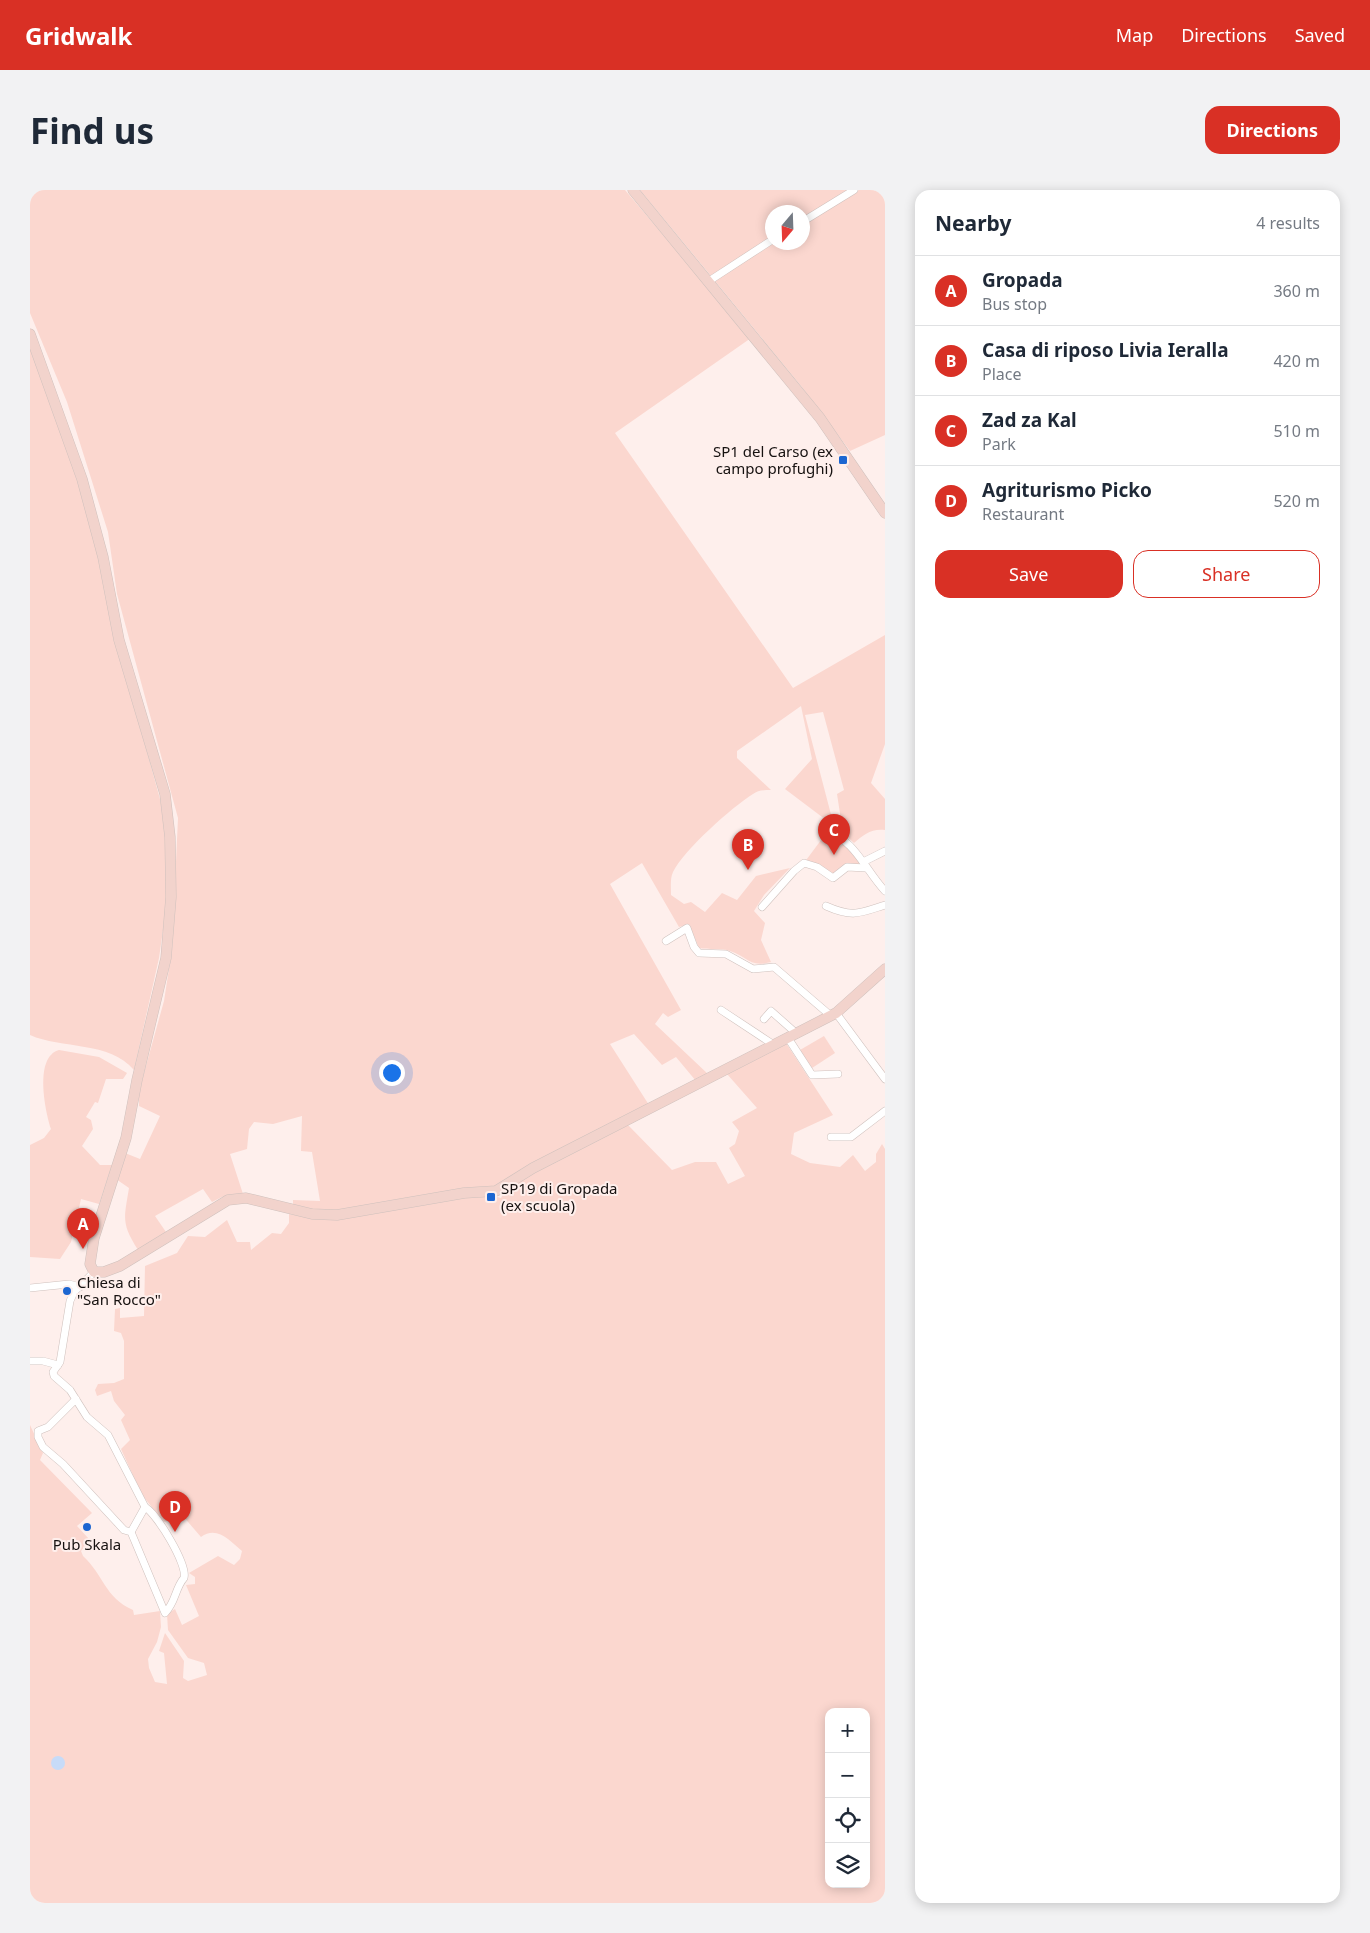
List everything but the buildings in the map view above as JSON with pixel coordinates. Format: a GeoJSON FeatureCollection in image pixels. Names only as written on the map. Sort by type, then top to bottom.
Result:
{"type":"FeatureCollection","features":[{"type":"Feature","properties":{"kind":"street"},"geometry":{"type":"LineString","coordinates":[[633,190],[820,418],[885,513]]}},
{"type":"Feature","properties":{"kind":"street"},"geometry":{"type":"LineString","coordinates":[[810,217],[854,190]]}},
{"type":"Feature","properties":{"kind":"street"},"geometry":{"type":"LineString","coordinates":[[709,281],[765,245]]}},
{"type":"Feature","properties":{"kind":"street"},"geometry":{"type":"LineString","coordinates":[[30,334],[82,478],[103,557],[119,640],[164,794],[170,837],[170,913],[166,958],[137,1080],[126,1138],[94,1238],[90,1264],[94,1272]]}},
{"type":"Feature","properties":{"kind":"street"},"geometry":{"type":"LineString","coordinates":[[825,832],[836,834],[852,847],[885,891]]}},
{"type":"Feature","properties":{"kind":"street"},"geometry":{"type":"LineString","coordinates":[[762,908],[794,871],[804,863],[817,867],[833,878],[848,867],[865,865],[885,851]]}},
{"type":"Feature","properties":{"kind":"street"},"geometry":{"type":"LineString","coordinates":[[826,906],[837,911],[858,914],[885,905]]}},
{"type":"Feature","properties":{"kind":"street"},"geometry":{"type":"LineString","coordinates":[[666,941],[687,928],[694,947],[699,953],[726,954],[753,970],[774,967],[834,1015],[885,1080]]}},
{"type":"Feature","properties":{"kind":"street"},"geometry":{"type":"LineString","coordinates":[[131,1532],[165,1613],[175,1601],[180,1582],[185,1574],[184,1568],[153,1513],[145,1507],[108,1435],[87,1417],[70,1390],[54,1376],[53,1372],[58,1365],[63,1347],[67,1312],[74,1292],[94,1272],[111,1271],[132,1260],[211,1209],[233,1199],[246,1198],[323,1215],[464,1193],[496,1191],[541,1164],[834,1015],[885,970]]}},
{"type":"Feature","properties":{"kind":"street"},"geometry":{"type":"LineString","coordinates":[[721,1010],[774,1045]]}},
{"type":"Feature","properties":{"kind":"street"},"geometry":{"type":"LineString","coordinates":[[764,1019],[771,1011],[793,1036],[812,1075],[838,1074]]}},
{"type":"Feature","properties":{"kind":"street"},"geometry":{"type":"LineString","coordinates":[[831,1137],[851,1137],[885,1111]]}},
{"type":"Feature","properties":{"kind":"street"},"geometry":{"type":"LineString","coordinates":[[30,1288],[69,1284],[80,1286]]}},
{"type":"Feature","properties":{"kind":"street"},"geometry":{"type":"LineString","coordinates":[[30,1361],[43,1361],[58,1365]]}},
{"type":"Feature","properties":{"kind":"street"},"geometry":{"type":"LineString","coordinates":[[76,1399],[48,1427],[38,1431],[38,1437],[43,1447],[63,1464],[124,1530],[131,1532]]}},
{"type":"Feature","properties":{"kind":"street"},"geometry":{"type":"LineString","coordinates":[[131,1532],[145,1507]]}},
{"type":"Feature","properties":{"kind":"shaded area"},"geometry":{"type":"Polygon","coordinates":[[[30,190],[625,190],[751,338],[615,433],[793,688],[885,635],[885,744],[871,783],[885,799],[885,830],[872,831],[854,843],[843,833],[837,794],[844,790],[823,712],[805,715],[834,826],[785,789],[812,759],[801,706],[737,751],[737,758],[771,790],[761,790],[755,793],[721,819],[687,852],[673,872],[671,880],[671,895],[684,904],[691,902],[705,912],[722,893],[737,900],[756,876],[790,868],[764,895],[754,911],[765,923],[761,940],[771,962],[758,964],[727,950],[699,948],[689,924],[679,927],[642,863],[610,884],[681,1010],[668,1017],[663,1013],[655,1024],[709,1075],[696,1081],[676,1057],[662,1065],[634,1034],[610,1044],[649,1105],[497,1186],[336,1212],[293,1207],[293,1200],[320,1201],[312,1152],[301,1151],[302,1116],[273,1124],[254,1122],[249,1129],[247,1149],[230,1154],[243,1194],[222,1197],[212,1202],[203,1189],[155,1216],[166,1232],[138,1250],[126,1227],[125,1214],[129,1188],[116,1179],[125,1153],[140,1159],[160,1116],[139,1106],[139,1091],[164,1001],[172,949],[178,818],[117,594],[108,532],[67,402],[30,313],[30,190]]]}},
{"type":"Feature","properties":{"kind":"shaded area"},"geometry":{"type":"Polygon","coordinates":[[[640,190],[847,190],[810,214],[810,205],[765,205],[765,241],[711,276],[640,190]]]}},
{"type":"Feature","properties":{"kind":"shaded area"},"geometry":{"type":"Polygon","coordinates":[[[859,190],[885,190],[885,435],[850,451],[801,386],[715,281],[765,249],[810,250],[810,221],[859,190]]]}},
{"type":"Feature","properties":{"kind":"shaded area"},"geometry":{"type":"Polygon","coordinates":[[[30,346],[56,413],[89,518],[103,576],[109,613],[166,821],[167,902],[159,958],[134,1070],[112,1054],[30,1035],[30,346]]]}},
{"type":"Feature","properties":{"kind":"shaded area"},"geometry":{"type":"Polygon","coordinates":[[[827,832],[836,834],[866,868],[853,867],[833,878],[804,863],[827,832]]]}},
{"type":"Feature","properties":{"kind":"shaded area"},"geometry":{"type":"Polygon","coordinates":[[[824,1036],[835,1053],[812,1068],[800,1050],[824,1036]]]}},
{"type":"Feature","properties":{"kind":"shaded area"},"geometry":{"type":"Polygon","coordinates":[[[786,1043],[833,1115],[794,1133],[791,1154],[810,1163],[840,1167],[853,1155],[865,1171],[876,1162],[876,1154],[882,1144],[885,1149],[885,1903],[30,1903],[30,1425],[43,1453],[40,1460],[92,1513],[77,1526],[90,1540],[81,1551],[83,1556],[116,1599],[133,1610],[134,1615],[160,1611],[161,1627],[157,1642],[148,1659],[149,1668],[155,1682],[167,1684],[164,1653],[159,1651],[165,1633],[184,1661],[183,1678],[188,1681],[207,1675],[204,1663],[188,1658],[168,1630],[167,1614],[175,1609],[182,1625],[199,1616],[186,1585],[195,1584],[195,1577],[189,1573],[218,1556],[234,1565],[240,1559],[242,1551],[228,1539],[218,1534],[212,1533],[201,1537],[182,1515],[164,1522],[142,1495],[121,1449],[130,1440],[121,1420],[125,1415],[114,1401],[111,1391],[97,1396],[95,1390],[98,1384],[114,1383],[124,1379],[124,1341],[121,1333],[114,1331],[115,1309],[120,1308],[120,1318],[144,1316],[145,1266],[177,1253],[188,1236],[205,1237],[227,1220],[237,1242],[250,1242],[251,1250],[272,1233],[281,1234],[289,1223],[289,1214],[307,1217],[455,1198],[493,1196],[501,1198],[505,1190],[553,1161],[628,1125],[672,1170],[695,1162],[716,1162],[728,1184],[745,1176],[729,1148],[735,1144],[739,1131],[732,1122],[757,1108],[727,1074],[786,1043]]]}},
{"type":"Feature","properties":{"kind":"shaded area"},"geometry":{"type":"Polygon","coordinates":[[[59,1050],[99,1057],[127,1073],[123,1079],[106,1079],[98,1103],[95,1102],[86,1117],[91,1120],[93,1129],[82,1146],[100,1165],[112,1165],[99,1204],[81,1199],[71,1242],[60,1259],[30,1257],[30,1145],[44,1138],[51,1129],[44,1098],[44,1073],[46,1063],[51,1055],[59,1050]]]}},
{"type":"Feature","properties":{"kind":"water"},"geometry":{"type":"Polygon","coordinates":[[[55,1756],[61,1756],[65,1763],[61,1770],[55,1770],[51,1766],[51,1760],[55,1756]]]}},
{"type":"Feature","properties":{"kind":"place","name":"SP1 del Carso (ex campo profughi)"},"geometry":{"type":"Point","coordinates":[843,460]}},
{"type":"Feature","properties":{"kind":"place","name":"Zad za Kal"},"geometry":{"type":"Point","coordinates":[834,855]}},
{"type":"Feature","properties":{"kind":"place","name":"Casa di riposo Livia Ieralla"},"geometry":{"type":"Point","coordinates":[748,870]}},
{"type":"Feature","properties":{"kind":"place","name":"SP19 di Gropada (ex scuola)"},"geometry":{"type":"Point","coordinates":[491,1197]}},
{"type":"Feature","properties":{"kind":"place","name":"Gropada"},"geometry":{"type":"Point","coordinates":[83,1249]}},
{"type":"Feature","properties":{"kind":"place","name":"Chiesa di \"San Rocco\""},"geometry":{"type":"Point","coordinates":[67,1291]}},
{"type":"Feature","properties":{"kind":"place","name":"Pub Skala"},"geometry":{"type":"Point","coordinates":[87,1527]}},
{"type":"Feature","properties":{"kind":"place","name":"Agriturismo Picko"},"geometry":{"type":"Point","coordinates":[175,1532]}}]}
